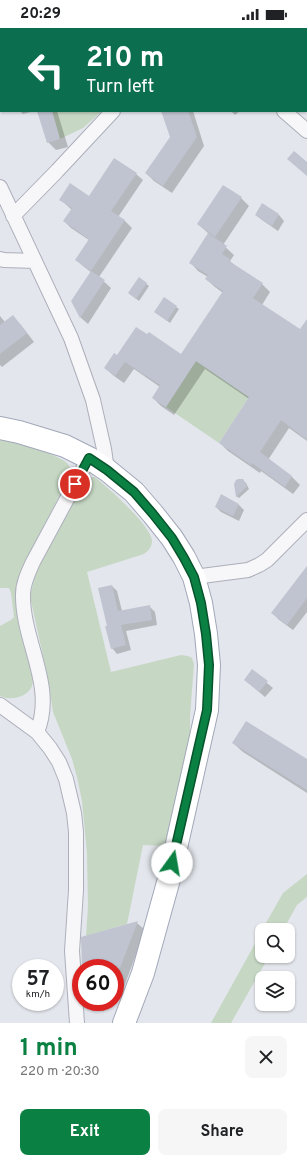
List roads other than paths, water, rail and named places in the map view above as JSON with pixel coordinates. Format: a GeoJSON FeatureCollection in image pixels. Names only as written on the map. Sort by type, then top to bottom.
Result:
{"type":"FeatureCollection","features":[{"type":"Feature","properties":{"kind":"main road"},"geometry":{"type":"LineString","coordinates":[[0,428],[25,433],[65,446],[98,464],[134,492],[172,538],[194,577],[201,603],[209,665],[207,710],[169,879],[143,973],[124,1023]]}},
{"type":"Feature","properties":{"kind":"street"},"geometry":{"type":"LineString","coordinates":[[13,216],[112,112]]}},
{"type":"Feature","properties":{"kind":"street"},"geometry":{"type":"LineString","coordinates":[[285,112],[307,131]]}},
{"type":"Feature","properties":{"kind":"street"},"geometry":{"type":"LineString","coordinates":[[0,187],[72,338],[91,393],[100,427],[98,464],[33,562],[26,579],[23,593],[26,623],[38,666],[42,694],[42,710],[37,732]]}},
{"type":"Feature","properties":{"kind":"street"},"geometry":{"type":"LineString","coordinates":[[0,259],[35,260]]}},
{"type":"Feature","properties":{"kind":"street"},"geometry":{"type":"LineString","coordinates":[[194,577],[248,570],[259,566],[267,560],[307,520]]}},
{"type":"Feature","properties":{"kind":"street"},"geometry":{"type":"LineString","coordinates":[[0,705],[37,732],[59,762],[66,779],[74,813],[76,832],[72,952],[77,1023]]}}]}
